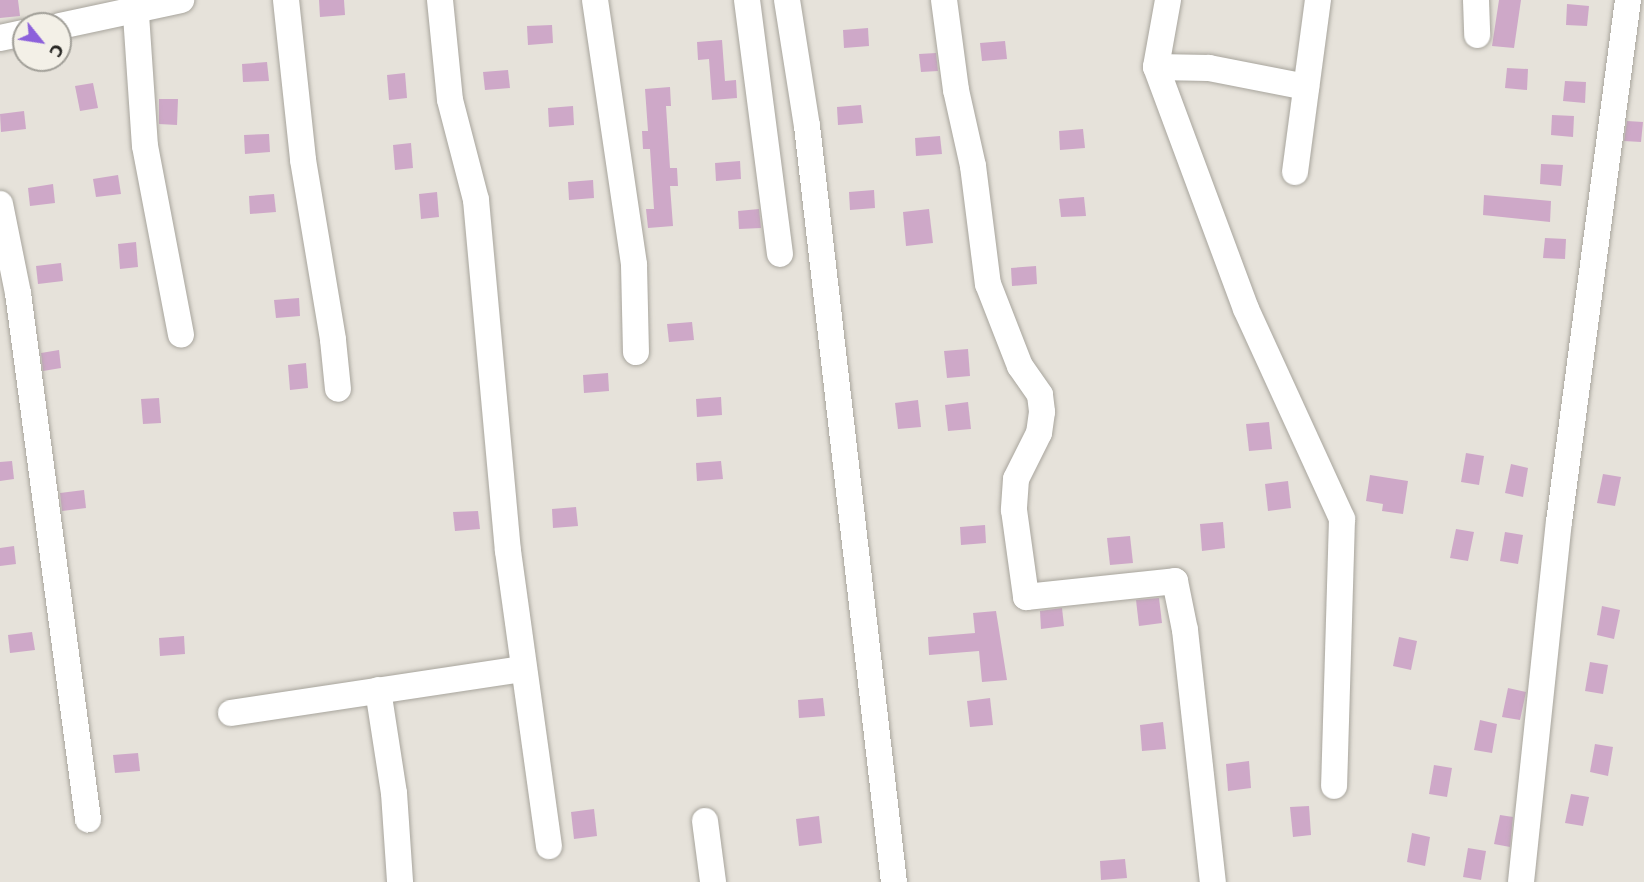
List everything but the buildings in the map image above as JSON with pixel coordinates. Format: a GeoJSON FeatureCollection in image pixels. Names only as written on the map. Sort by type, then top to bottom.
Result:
{"type":"FeatureCollection","features":[{"type":"Feature","properties":{"kind":"street"},"geometry":{"type":"LineString","coordinates":[[72,23],[136,4],[181,0]]}},
{"type":"Feature","properties":{"kind":"street"},"geometry":{"type":"LineString","coordinates":[[286,0],[303,160],[333,340],[338,389]]}},
{"type":"Feature","properties":{"kind":"street"},"geometry":{"type":"LineString","coordinates":[[440,0],[450,100],[476,200],[522,669],[549,846]]}},
{"type":"Feature","properties":{"kind":"street"},"geometry":{"type":"LineString","coordinates":[[595,0],[634,265],[636,352]]}},
{"type":"Feature","properties":{"kind":"street"},"geometry":{"type":"LineString","coordinates":[[747,0],[780,254]]}},
{"type":"Feature","properties":{"kind":"street"},"geometry":{"type":"LineString","coordinates":[[787,0],[807,126],[894,882]]}},
{"type":"Feature","properties":{"kind":"street"},"geometry":{"type":"LineString","coordinates":[[944,0],[956,90],[973,166],[988,284],[1020,366],[1040,395],[1042,412],[1039,433],[1016,479],[1014,510],[1026,597],[1175,581],[1188,652],[1213,882]]}},
{"type":"Feature","properties":{"kind":"street"},"geometry":{"type":"LineString","coordinates":[[1168,0],[1156,67],[1246,309],[1342,519],[1334,786]]}},
{"type":"Feature","properties":{"kind":"street"},"geometry":{"type":"LineString","coordinates":[[1295,172],[1318,0]]}},
{"type":"Feature","properties":{"kind":"street"},"geometry":{"type":"LineString","coordinates":[[1476,0],[1477,35]]}},
{"type":"Feature","properties":{"kind":"street"},"geometry":{"type":"LineString","coordinates":[[1521,882],[1559,522],[1628,0]]}},
{"type":"Feature","properties":{"kind":"street"},"geometry":{"type":"LineString","coordinates":[[136,4],[145,146],[181,335]]}},
{"type":"Feature","properties":{"kind":"street"},"geometry":{"type":"LineString","coordinates":[[1156,67],[1209,68],[1306,87]]}},
{"type":"Feature","properties":{"kind":"street"},"geometry":{"type":"LineString","coordinates":[[0,204],[18,293],[88,819]]}},
{"type":"Feature","properties":{"kind":"street"},"geometry":{"type":"LineString","coordinates":[[231,713],[522,669]]}},
{"type":"Feature","properties":{"kind":"street"},"geometry":{"type":"LineString","coordinates":[[378,690],[394,793],[400,882]]}},
{"type":"Feature","properties":{"kind":"street"},"geometry":{"type":"LineString","coordinates":[[705,821],[713,882]]}}]}
